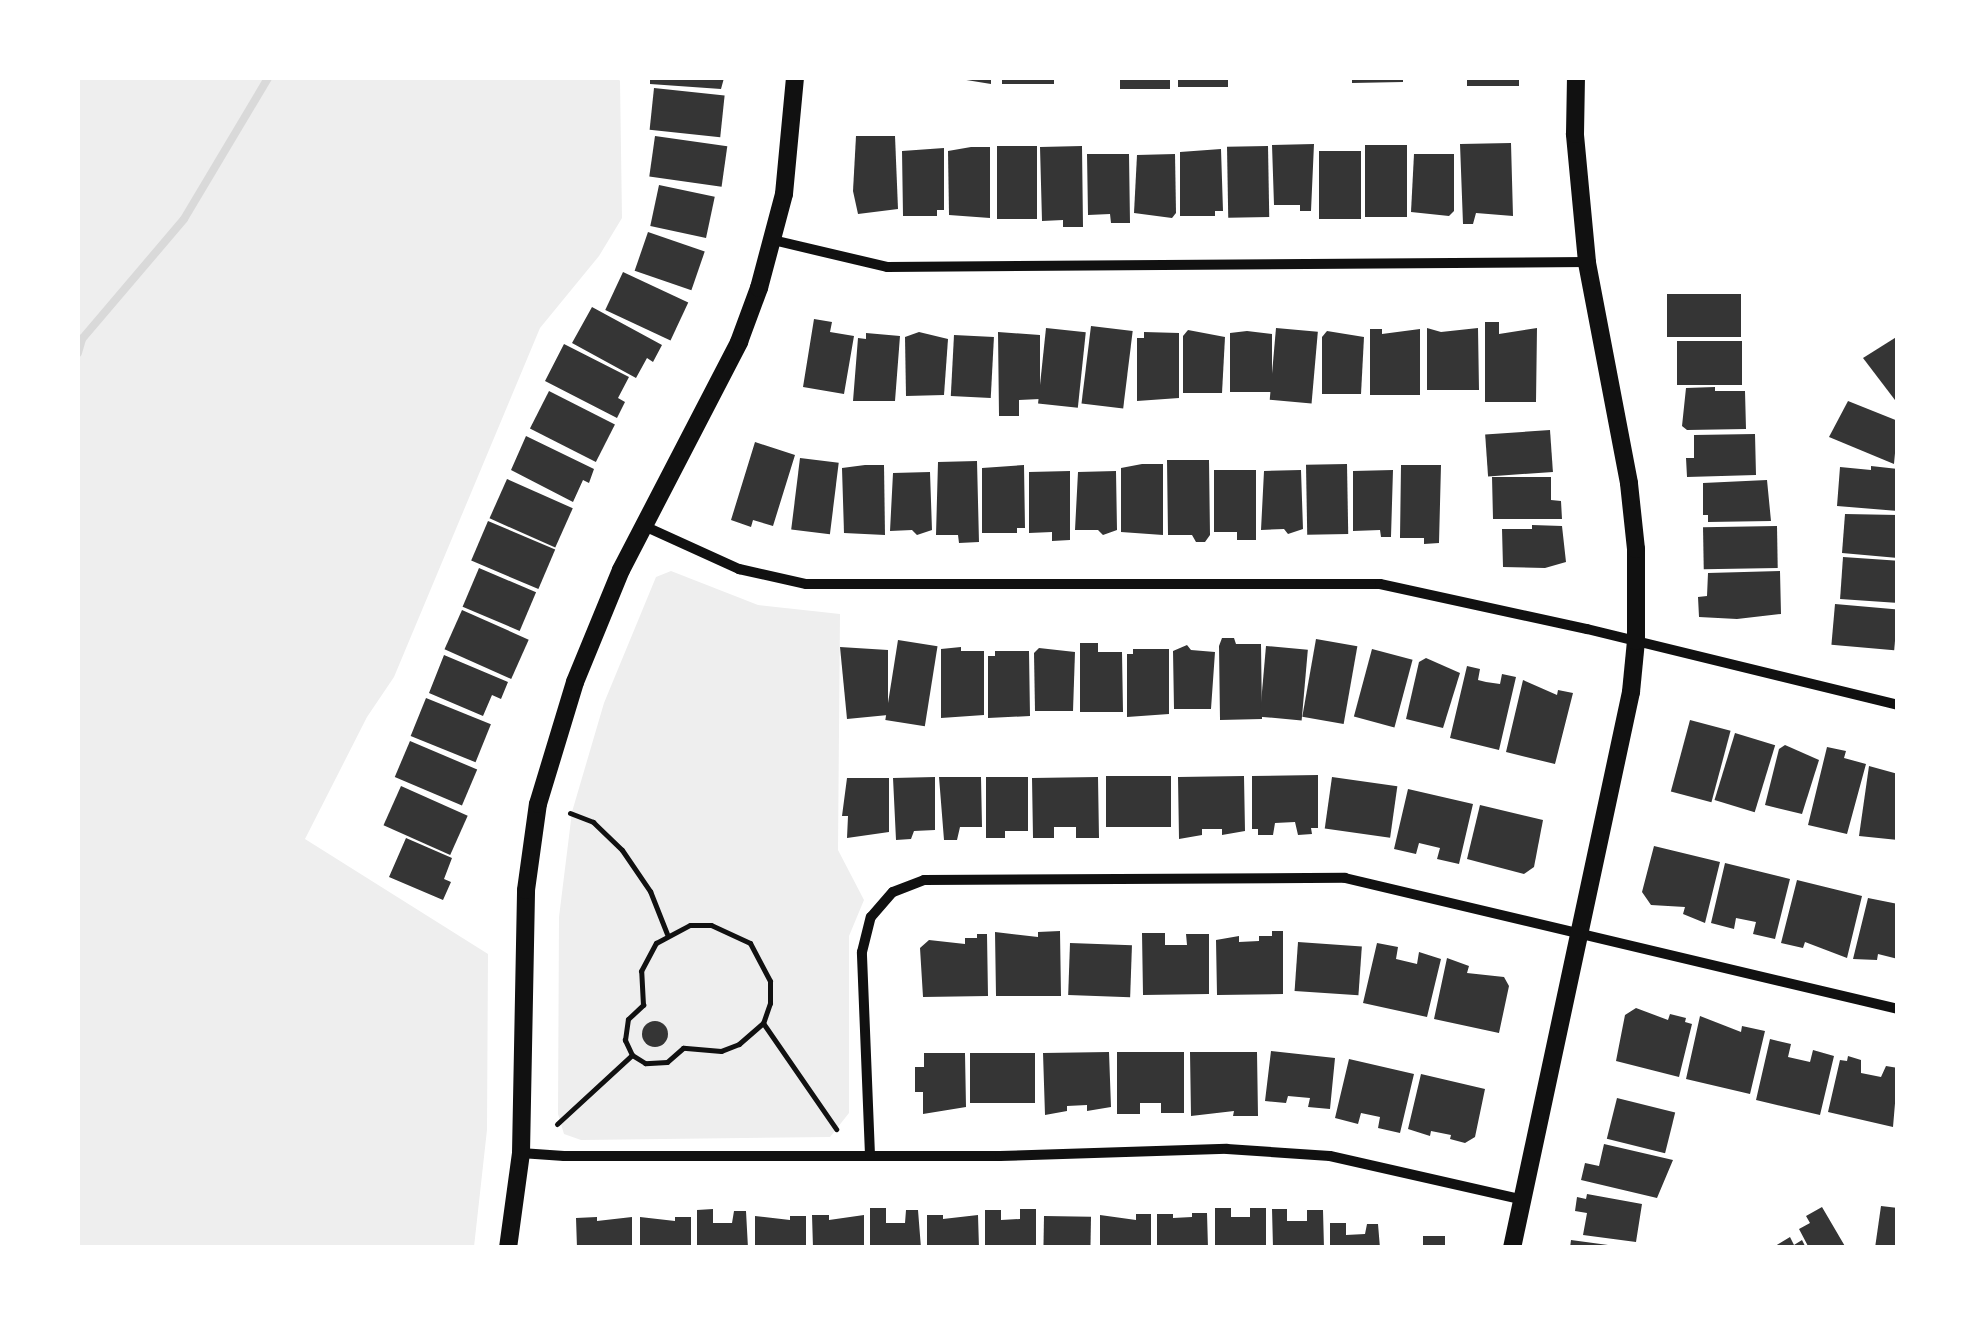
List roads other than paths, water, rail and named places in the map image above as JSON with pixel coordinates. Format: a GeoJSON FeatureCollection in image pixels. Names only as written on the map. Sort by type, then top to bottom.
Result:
{"type":"FeatureCollection","features":[{"type":"Feature","properties":{"kind":"street"},"geometry":{"type":"LineString","coordinates":[[508,1248],[521,1152],[526,890],[538,804],[575,682],[642,525],[739,342],[784,194],[795,78]]}},
{"type":"Feature","properties":{"kind":"street"},"geometry":{"type":"LineString","coordinates":[[1512,1248],[1631,692],[1636,640],[1636,549],[1629,484],[1586,262],[1576,134],[1576,78]]}},
{"type":"Feature","properties":{"kind":"street"},"geometry":{"type":"LineString","coordinates":[[772,240],[887,267],[1586,262]]}},
{"type":"Feature","properties":{"kind":"street"},"geometry":{"type":"LineString","coordinates":[[642,525],[739,570],[806,584],[1348,581],[1636,640],[1898,704]]}},
{"type":"Feature","properties":{"kind":"street"},"geometry":{"type":"LineString","coordinates":[[870,1155],[862,952],[871,917],[893,892],[924,880],[1345,878],[1898,1008]]}},
{"type":"Feature","properties":{"kind":"street"},"geometry":{"type":"LineString","coordinates":[[521,1152],[564,1156],[1244,1150],[1330,1156],[1520,1199]]}},
{"type":"Feature","properties":{"kind":"waterway"},"geometry":{"type":"LineString","coordinates":[[78,353],[82,339],[184,219],[268,78]]}}]}
